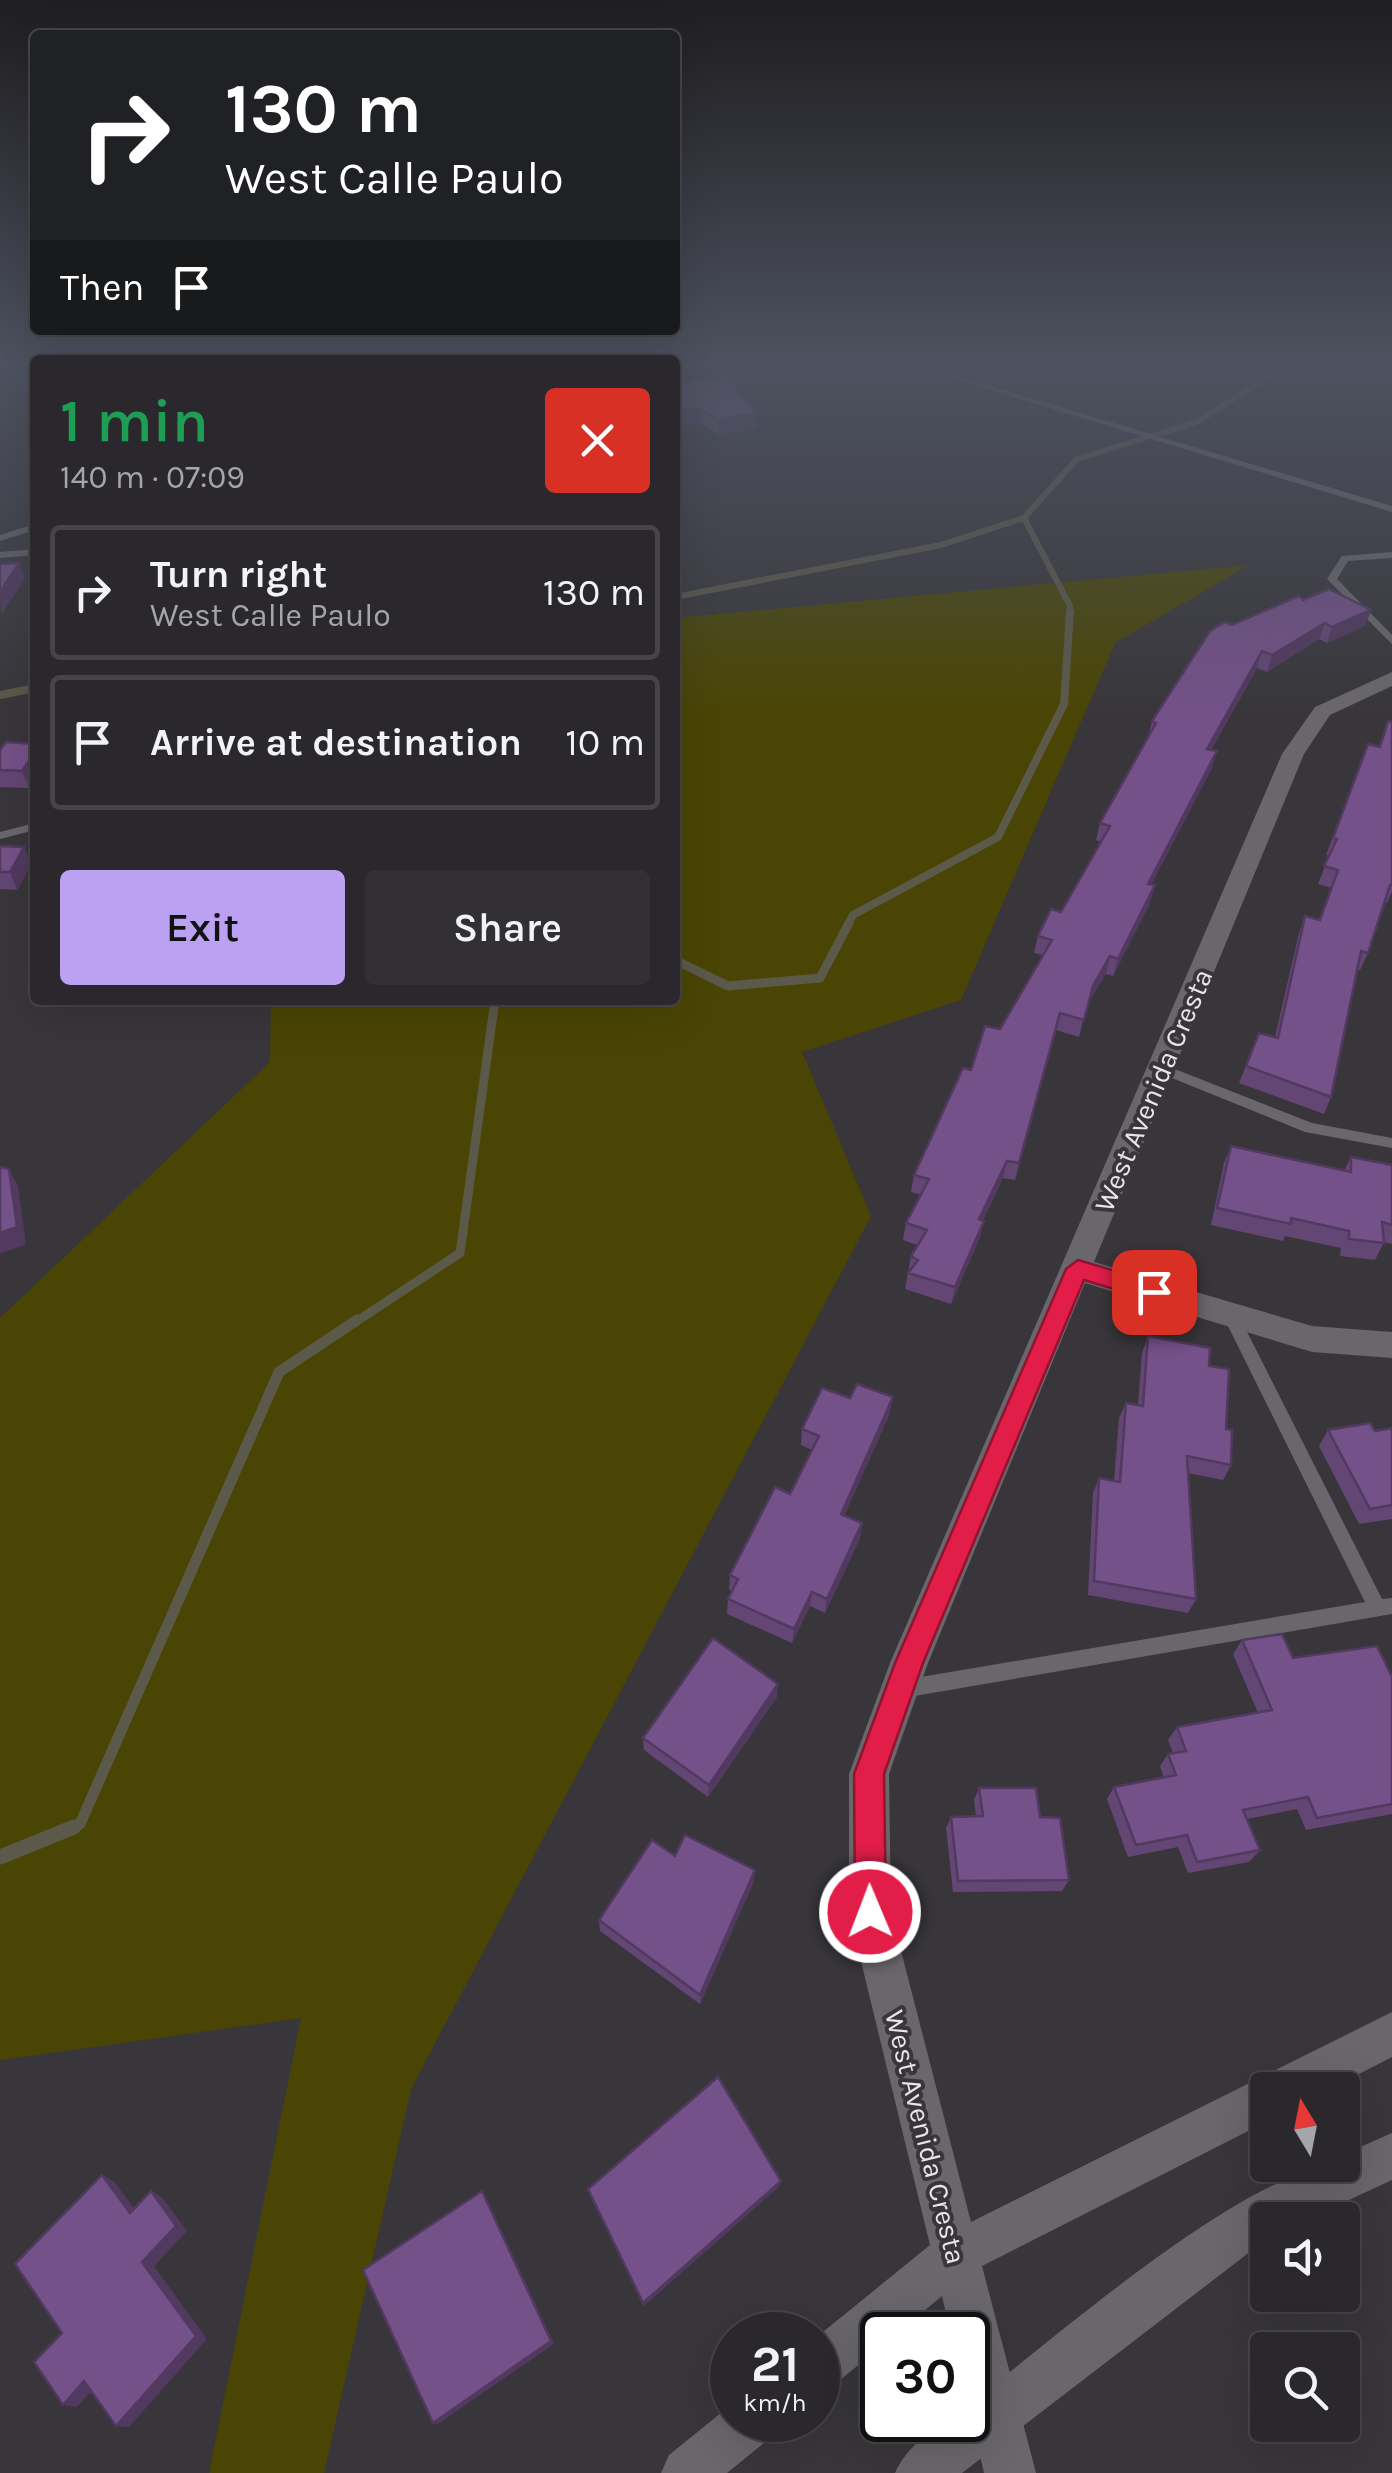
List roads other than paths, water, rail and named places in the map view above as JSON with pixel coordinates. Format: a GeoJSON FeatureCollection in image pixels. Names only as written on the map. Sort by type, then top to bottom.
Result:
{"type":"FeatureCollection","features":[{"type":"Feature","properties":{"kind":"street","name":"West Avenida Cresta"},"geometry":{"type":"LineString","coordinates":[[1010,2473],[870,1912],[869,1774],[899,1689],[1294,754],[1322,711],[1392,678]]}},
{"type":"Feature","properties":{"kind":"street"},"geometry":{"type":"LineString","coordinates":[[1078,1269],[1312,1338],[1392,1345]]}},
{"type":"Feature","properties":{"kind":"street"},"geometry":{"type":"LineString","coordinates":[[1317,2072],[1392,2034]]}},
{"type":"Feature","properties":{"kind":"street"},"geometry":{"type":"LineString","coordinates":[[840,2349],[956,2254],[1250,2106]]}},
{"type":"Feature","properties":{"kind":"street"},"geometry":{"type":"LineString","coordinates":[[921,2473],[1237,2228],[1392,2156]]}},
{"type":"Feature","properties":{"kind":"street"},"geometry":{"type":"LineString","coordinates":[[687,2473],[725,2442]]}},
{"type":"Feature","properties":{"kind":"lane"},"geometry":{"type":"LineString","coordinates":[[1306,483],[1392,509]]}},
{"type":"Feature","properties":{"kind":"lane"},"geometry":{"type":"LineString","coordinates":[[0,538],[30,528]]}},
{"type":"Feature","properties":{"kind":"lane"},"geometry":{"type":"LineString","coordinates":[[0,555],[30,552]]}},
{"type":"Feature","properties":{"kind":"lane"},"geometry":{"type":"LineString","coordinates":[[1392,555],[1346,558],[1332,578],[1392,641]]}},
{"type":"Feature","properties":{"kind":"lane"},"geometry":{"type":"LineString","coordinates":[[0,836],[30,827]]}},
{"type":"Feature","properties":{"kind":"lane"},"geometry":{"type":"LineString","coordinates":[[1162,1070],[1310,1128],[1392,1143]]}},
{"type":"Feature","properties":{"kind":"lane"},"geometry":{"type":"LineString","coordinates":[[899,1689],[1385,1607],[1230,1314]]}},
{"type":"Feature","properties":{"kind":"waterway"},"geometry":{"type":"LineString","coordinates":[[1024,518],[1055,483]]}},
{"type":"Feature","properties":{"kind":"waterway"},"geometry":{"type":"LineString","coordinates":[[680,596],[941,545],[1024,518]]}},
{"type":"Feature","properties":{"kind":"waterway"},"geometry":{"type":"LineString","coordinates":[[1024,518],[1070,606],[1069,614]]}},
{"type":"Feature","properties":{"kind":"waterway"},"geometry":{"type":"LineString","coordinates":[[847,926],[853,915],[998,837],[1064,704],[1070,612]]}},
{"type":"Feature","properties":{"kind":"waterway"},"geometry":{"type":"LineString","coordinates":[[0,695],[30,689]]}},
{"type":"Feature","properties":{"kind":"waterway"},"geometry":{"type":"LineString","coordinates":[[680,962],[728,986],[820,978],[849,923]]}},
{"type":"Feature","properties":{"kind":"waterway"},"geometry":{"type":"LineString","coordinates":[[354,1323],[460,1253],[494,1005]]}},
{"type":"Feature","properties":{"kind":"waterway"},"geometry":{"type":"LineString","coordinates":[[68,1829],[80,1824],[279,1372],[357,1320]]}},
{"type":"Feature","properties":{"kind":"waterway"},"geometry":{"type":"LineString","coordinates":[[0,1857],[74,1827]]}}]}
